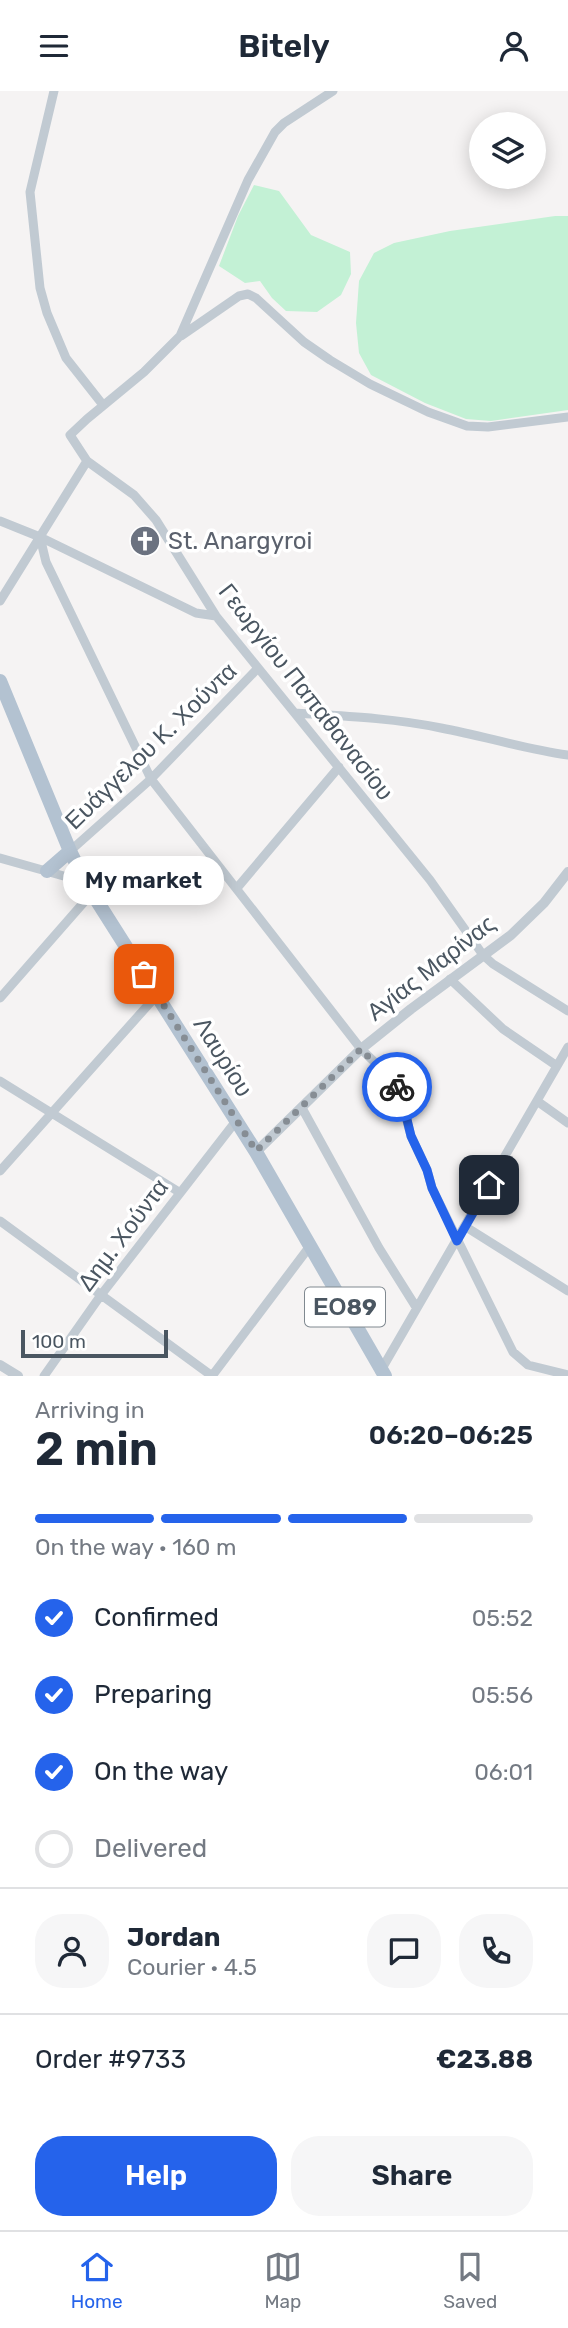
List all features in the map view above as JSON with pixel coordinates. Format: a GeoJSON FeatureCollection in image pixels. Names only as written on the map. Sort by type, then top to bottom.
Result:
{"type":"FeatureCollection","features":[{"type":"Feature","properties":{"kind":"main road","name":"Λαυρίου"},"geometry":{"type":"LineString","coordinates":[[0,681],[70,851],[89,887],[256,1151],[381,1374]]}},
{"type":"Feature","properties":{"kind":"main road"},"geometry":{"type":"LineString","coordinates":[[47,871],[70,851]]}},
{"type":"Feature","properties":{"kind":"street"},"geometry":{"type":"LineString","coordinates":[[54,91],[30,192],[38,275],[47,313],[66,358],[103,405]]}},
{"type":"Feature","properties":{"kind":"street","name":"Γεωργίου Παπαθανασίου"},"geometry":{"type":"LineString","coordinates":[[332,91],[275,132],[248,180],[180,336],[144,372],[70,435],[87,461],[144,504],[216,616],[430,880],[484,955],[493,964],[568,1011]]}},
{"type":"Feature","properties":{"kind":"street"},"geometry":{"type":"LineString","coordinates":[[180,336],[239,296],[248,294],[256,297],[304,342],[330,360],[370,384],[428,412],[467,426],[488,427],[568,417]]}},
{"type":"Feature","properties":{"kind":"street"},"geometry":{"type":"LineString","coordinates":[[0,601],[87,461]]}},
{"type":"Feature","properties":{"kind":"street"},"geometry":{"type":"LineString","coordinates":[[0,521],[40,537],[196,613],[216,616]]}},
{"type":"Feature","properties":{"kind":"street"},"geometry":{"type":"LineString","coordinates":[[40,537],[46,562],[151,779],[361,1049],[388,1075],[399,1091],[411,1136],[427,1170],[432,1188],[505,1337],[518,1358],[528,1365],[568,1375]]}},
{"type":"Feature","properties":{"kind":"street","name":"Ευάγγελου Κ. Χούντα"},"geometry":{"type":"LineString","coordinates":[[70,851],[151,779],[258,669]]}},
{"type":"Feature","properties":{"kind":"street"},"geometry":{"type":"LineString","coordinates":[[295,713],[395,720],[568,755]]}},
{"type":"Feature","properties":{"kind":"street"},"geometry":{"type":"LineString","coordinates":[[237,888],[339,767]]}},
{"type":"Feature","properties":{"kind":"street"},"geometry":{"type":"LineString","coordinates":[[0,858],[47,871],[89,887],[0,998]]}},
{"type":"Feature","properties":{"kind":"street","name":"Αγίας Μαρίνας"},"geometry":{"type":"LineString","coordinates":[[256,1151],[361,1049],[511,935],[544,903],[568,872]]}},
{"type":"Feature","properties":{"kind":"street"},"geometry":{"type":"LineString","coordinates":[[450,979],[503,1029],[557,1066]]}},
{"type":"Feature","properties":{"kind":"street"},"geometry":{"type":"LineString","coordinates":[[0,1171],[157,995]]}},
{"type":"Feature","properties":{"kind":"street"},"geometry":{"type":"LineString","coordinates":[[381,1374],[416,1307],[466,1227],[568,1047]]}},
{"type":"Feature","properties":{"kind":"street"},"geometry":{"type":"LineString","coordinates":[[0,1081],[179,1192]]}},
{"type":"Feature","properties":{"kind":"street"},"geometry":{"type":"LineString","coordinates":[[537,1101],[568,1123]]}},
{"type":"Feature","properties":{"kind":"street"},"geometry":{"type":"LineString","coordinates":[[302,1108],[379,1248],[416,1307]]}},
{"type":"Feature","properties":{"kind":"street","name":"Δημ. Χούντα"},"geometry":{"type":"LineString","coordinates":[[44,1376],[101,1295],[236,1121]]}},
{"type":"Feature","properties":{"kind":"street"},"geometry":{"type":"LineString","coordinates":[[0,1221],[212,1376],[310,1246]]}},
{"type":"Feature","properties":{"kind":"street"},"geometry":{"type":"LineString","coordinates":[[466,1227],[568,1291]]}},
{"type":"Feature","properties":{"kind":"street"},"geometry":{"type":"LineString","coordinates":[[0,1365],[18,1376]]}},
{"type":"Feature","properties":{"kind":"green space"},"geometry":{"type":"Polygon","coordinates":[[[254,185],[279,191],[311,235],[350,252],[351,274],[341,295],[317,312],[286,311],[260,281],[245,283],[219,266],[238,216],[254,185]]]}},
{"type":"Feature","properties":{"kind":"green space"},"geometry":{"type":"Polygon","coordinates":[[[568,216],[568,410],[491,421],[466,419],[425,403],[371,375],[359,353],[356,323],[359,281],[374,253],[394,243],[450,231],[568,216]]]}},
{"type":"Feature","properties":{"kind":"way so far"},"geometry":{"type":"LineString","coordinates":[[144,974],[256,1151],[361,1049],[382,1068],[397,1087]]}},
{"type":"Feature","properties":{"kind":"place","name":"St. Anargyroi"},"geometry":{"type":"Point","coordinates":[145,541]}},
{"type":"Feature","properties":{"kind":"place","name":"My market"},"geometry":{"type":"Point","coordinates":[144,974]}},
{"type":"Feature","properties":{"kind":"route"},"geometry":{"type":"LineString","coordinates":[[397,1087],[411,1136],[457,1241],[489,1185]]}}]}
